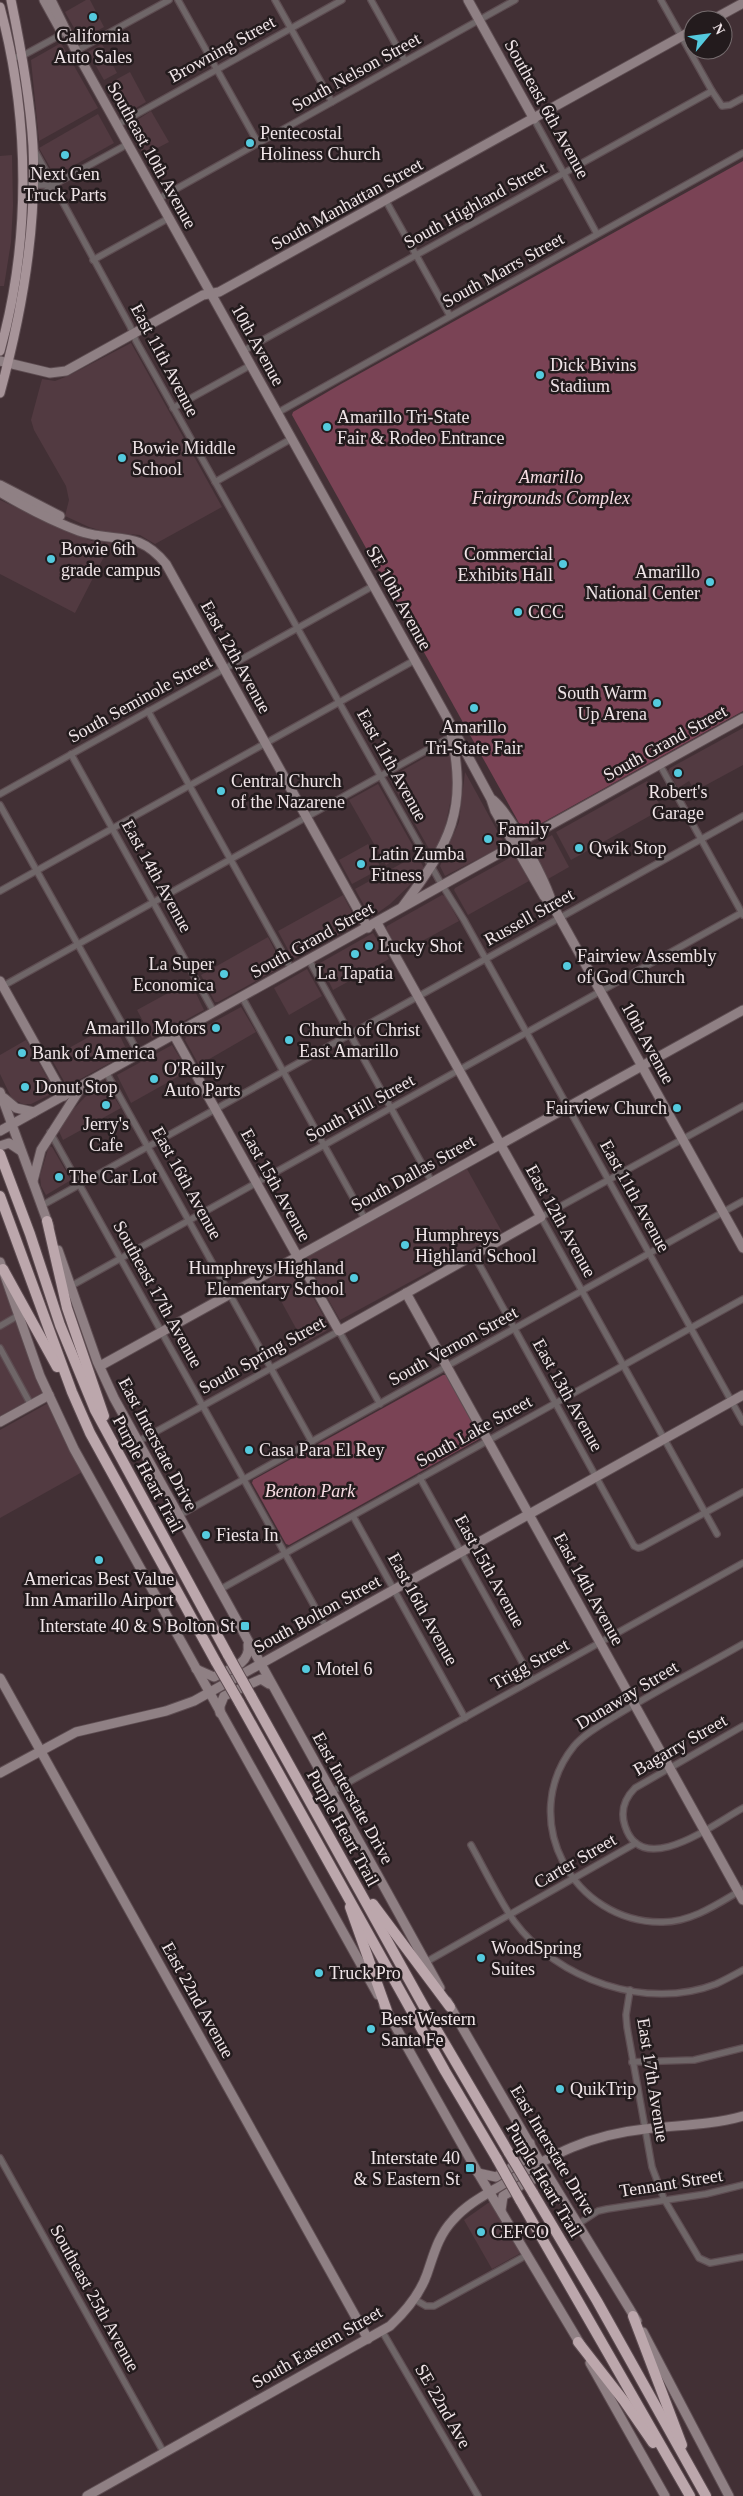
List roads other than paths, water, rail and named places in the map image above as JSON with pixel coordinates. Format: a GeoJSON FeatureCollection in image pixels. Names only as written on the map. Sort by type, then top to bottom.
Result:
{"type":"FeatureCollection","features":[{"type":"Feature","properties":{"kind":"highway","name":"Purple Heart Trail"},"geometry":{"type":"LineString","coordinates":[[0,1154],[78,1373],[125,1466],[355,1883],[509,2153],[597,2301],[706,2496]]}},
{"type":"Feature","properties":{"kind":"highway","name":"Purple Heart Trail"},"geometry":{"type":"LineString","coordinates":[[0,1196],[90,1433],[445,2071],[689,2496]]}},
{"type":"Feature","properties":{"kind":"highway"},"geometry":{"type":"LineString","coordinates":[[47,1221],[67,1308],[104,1416],[125,1466]]}},
{"type":"Feature","properties":{"kind":"highway"},"geometry":{"type":"LineString","coordinates":[[1,1266],[79,1407]]}},
{"type":"Feature","properties":{"kind":"highway"},"geometry":{"type":"LineString","coordinates":[[341,1883],[387,2011]]}},
{"type":"Feature","properties":{"kind":"highway"},"geometry":{"type":"LineString","coordinates":[[355,1883],[450,2006]]}},
{"type":"Feature","properties":{"kind":"highway"},"geometry":{"type":"LineString","coordinates":[[633,2316],[681,2439],[686,2460]]}},
{"type":"Feature","properties":{"kind":"highway"},"geometry":{"type":"LineString","coordinates":[[578,2342],[624,2401],[689,2496]]}},
{"type":"Feature","properties":{"kind":"main road"},"geometry":{"type":"LineString","coordinates":[[0,393],[4,362],[27,270],[33,186],[33,147],[22,56],[12,0]]}},
{"type":"Feature","properties":{"kind":"main road"},"geometry":{"type":"LineString","coordinates":[[44,0],[60,29],[66,32]]}},
{"type":"Feature","properties":{"kind":"main road"},"geometry":{"type":"LineString","coordinates":[[51,0],[65,25],[66,32]]}},
{"type":"Feature","properties":{"kind":"main road","name":"Southeast 6th Avenue"},"geometry":{"type":"LineString","coordinates":[[468,0],[534,119]]}},
{"type":"Feature","properties":{"kind":"main road"},"geometry":{"type":"LineString","coordinates":[[730,10],[743,3]]}},
{"type":"Feature","properties":{"kind":"main road"},"geometry":{"type":"LineString","coordinates":[[0,7],[11,58],[20,125],[22,185],[20,244],[10,309],[0,352]]}},
{"type":"Feature","properties":{"kind":"main road","name":"Southeast 10th Avenue"},"geometry":{"type":"LineString","coordinates":[[66,32],[211,293]]}},
{"type":"Feature","properties":{"kind":"main road","name":"South Manhattan Street"},"geometry":{"type":"LineString","coordinates":[[4,362],[50,373],[58,373],[203,295],[219,292],[682,37]]}},
{"type":"Feature","properties":{"kind":"main road","name":"10th Avenue"},"geometry":{"type":"LineString","coordinates":[[211,293],[277,413]]}},
{"type":"Feature","properties":{"kind":"main road"},"geometry":{"type":"LineString","coordinates":[[0,330],[10,309]]}},
{"type":"Feature","properties":{"kind":"main road","name":"SE 10th Avenue"},"geometry":{"type":"LineString","coordinates":[[277,413],[448,719],[454,735]]}},
{"type":"Feature","properties":{"kind":"main road"},"geometry":{"type":"LineString","coordinates":[[0,485],[66,520],[80,531]]}},
{"type":"Feature","properties":{"kind":"main road","name":"East 12th Avenue"},"geometry":{"type":"LineString","coordinates":[[0,492],[36,512],[80,531],[98,536],[134,540],[157,553],[166,564],[368,928]]}},
{"type":"Feature","properties":{"kind":"main road","name":"South Grand Street"},"geometry":{"type":"LineString","coordinates":[[6,1128],[743,718]]}},
{"type":"Feature","properties":{"kind":"main road"},"geometry":{"type":"LineString","coordinates":[[454,735],[492,799]]}},
{"type":"Feature","properties":{"kind":"main road"},"geometry":{"type":"LineString","coordinates":[[454,735],[458,778]]}},
{"type":"Feature","properties":{"kind":"main road"},"geometry":{"type":"LineString","coordinates":[[400,910],[432,868],[444,845],[453,818],[461,768],[471,761]]}},
{"type":"Feature","properties":{"kind":"main road","name":"10th Avenue"},"geometry":{"type":"LineString","coordinates":[[492,799],[502,807],[518,844]]}},
{"type":"Feature","properties":{"kind":"main road","name":"10th Avenue"},"geometry":{"type":"LineString","coordinates":[[492,799],[495,811],[549,891],[559,918],[743,1248]]}},
{"type":"Feature","properties":{"kind":"main road"},"geometry":{"type":"LineString","coordinates":[[508,819],[522,831],[538,833]]}},
{"type":"Feature","properties":{"kind":"main road","name":"East 12th Avenue"},"geometry":{"type":"LineString","coordinates":[[377,923],[541,1217]]}},
{"type":"Feature","properties":{"kind":"main road"},"geometry":{"type":"LineString","coordinates":[[1,985],[64,1096]]}},
{"type":"Feature","properties":{"kind":"main road","name":"South Dallas Street"},"geometry":{"type":"LineString","coordinates":[[100,1366],[743,1010]]}},
{"type":"Feature","properties":{"kind":"main road","name":"East 15th Avenue"},"geometry":{"type":"LineString","coordinates":[[174,1035],[339,1331]]}},
{"type":"Feature","properties":{"kind":"main road"},"geometry":{"type":"LineString","coordinates":[[33,1184],[41,1150],[50,1132],[83,1085]]}},
{"type":"Feature","properties":{"kind":"main road"},"geometry":{"type":"LineString","coordinates":[[0,1093],[9,1104],[16,1108],[34,1112]]}},
{"type":"Feature","properties":{"kind":"main road","name":"East Interstate Drive"},"geometry":{"type":"LineString","coordinates":[[0,1093],[6,1108],[6,1128],[22,1151],[100,1366],[137,1442],[450,2006],[540,2162],[633,2316],[729,2496]]}},
{"type":"Feature","properties":{"kind":"main road"},"geometry":{"type":"LineString","coordinates":[[0,1119],[6,1108]]}},
{"type":"Feature","properties":{"kind":"main road"},"geometry":{"type":"LineString","coordinates":[[4,1144],[22,1151]]}},
{"type":"Feature","properties":{"kind":"main road","name":"South Spring Street"},"geometry":{"type":"LineString","coordinates":[[339,1331],[541,1217]]}},
{"type":"Feature","properties":{"kind":"main road"},"geometry":{"type":"LineString","coordinates":[[1,1266],[49,1396],[74,1449],[220,1714],[478,2173],[578,2342],[665,2496]]}},
{"type":"Feature","properties":{"kind":"main road","name":"East 14th Avenue"},"geometry":{"type":"LineString","coordinates":[[406,1293],[741,1894]]}},
{"type":"Feature","properties":{"kind":"main road","name":"South Bolton Street"},"geometry":{"type":"LineString","coordinates":[[0,1773],[76,1732],[166,1711],[209,1693],[743,1395]]}},
{"type":"Feature","properties":{"kind":"main road"},"geometry":{"type":"LineString","coordinates":[[0,1422],[49,1396]]}},
{"type":"Feature","properties":{"kind":"main road"},"geometry":{"type":"LineString","coordinates":[[196,1669],[214,1677],[245,1661],[248,1656],[248,1642]]}},
{"type":"Feature","properties":{"kind":"main road","name":"East 22nd Avenue"},"geometry":{"type":"LineString","coordinates":[[0,1678],[368,2339]]}},
{"type":"Feature","properties":{"kind":"main road"},"geometry":{"type":"LineString","coordinates":[[220,1714],[220,1706],[224,1696],[255,1680],[261,1679],[272,1685]]}},
{"type":"Feature","properties":{"kind":"main road","name":"South Eastern Street"},"geometry":{"type":"LineString","coordinates":[[87,2496],[382,2331],[402,2314],[414,2299],[427,2274],[435,2247],[446,2227],[465,2208],[540,2162],[579,2142],[645,2129],[707,2124],[743,2116]]}},
{"type":"Feature","properties":{"kind":"main road"},"geometry":{"type":"LineString","coordinates":[[478,2173],[496,2177],[503,2173],[524,2160],[530,2143]]}},
{"type":"Feature","properties":{"kind":"main road"},"geometry":{"type":"LineString","coordinates":[[501,2211],[503,2196],[538,2176],[543,2176],[554,2185]]}},
{"type":"Feature","properties":{"kind":"street"},"geometry":{"type":"LineString","coordinates":[[76,52],[168,0]]}},
{"type":"Feature","properties":{"kind":"street"},"geometry":{"type":"LineString","coordinates":[[178,0],[258,143]]}},
{"type":"Feature","properties":{"kind":"street"},"geometry":{"type":"LineString","coordinates":[[275,0],[332,102]]}},
{"type":"Feature","properties":{"kind":"street","name":"Browning Street"},"geometry":{"type":"LineString","coordinates":[[117,125],[342,0]]}},
{"type":"Feature","properties":{"kind":"street"},"geometry":{"type":"LineString","coordinates":[[371,0],[405,61]]}},
{"type":"Feature","properties":{"kind":"street","name":"South Nelson Street"},"geometry":{"type":"LineString","coordinates":[[158,199],[515,0]]}},
{"type":"Feature","properties":{"kind":"street"},"geometry":{"type":"LineString","coordinates":[[661,0],[722,106],[730,105],[743,98]]}},
{"type":"Feature","properties":{"kind":"street"},"geometry":{"type":"LineString","coordinates":[[11,58],[22,56],[66,32]]}},
{"type":"Feature","properties":{"kind":"street","name":"South Highland Street"},"geometry":{"type":"LineString","coordinates":[[243,351],[712,91]]}},
{"type":"Feature","properties":{"kind":"street","name":"Southeast 6th Avenue"},"geometry":{"type":"LineString","coordinates":[[534,119],[598,234]]}},
{"type":"Feature","properties":{"kind":"street"},"geometry":{"type":"LineString","coordinates":[[32,203],[53,185],[128,144]]}},
{"type":"Feature","properties":{"kind":"street","name":"East 11th Avenue"},"geometry":{"type":"LineString","coordinates":[[33,147],[173,408],[432,868],[486,959],[743,1422]]}},
{"type":"Feature","properties":{"kind":"street","name":"South Marrs Street"},"geometry":{"type":"LineString","coordinates":[[277,413],[743,153]]}},
{"type":"Feature","properties":{"kind":"street"},"geometry":{"type":"LineString","coordinates":[[22,185],[53,185]]}},
{"type":"Feature","properties":{"kind":"street"},"geometry":{"type":"LineString","coordinates":[[386,201],[450,316]]}},
{"type":"Feature","properties":{"kind":"street"},"geometry":{"type":"LineString","coordinates":[[93,260],[169,218]]}},
{"type":"Feature","properties":{"kind":"street"},"geometry":{"type":"LineString","coordinates":[[173,408],[250,365]]}},
{"type":"Feature","properties":{"kind":"street"},"geometry":{"type":"LineString","coordinates":[[215,482],[292,439]]}},
{"type":"Feature","properties":{"kind":"street","name":"South Seminole Street"},"geometry":{"type":"LineString","coordinates":[[0,794],[373,586]]}},
{"type":"Feature","properties":{"kind":"street"},"geometry":{"type":"LineString","coordinates":[[0,891],[415,660]]}},
{"type":"Feature","properties":{"kind":"street"},"geometry":{"type":"LineString","coordinates":[[148,712],[292,970]]}},
{"type":"Feature","properties":{"kind":"street"},"geometry":{"type":"LineString","coordinates":[[1,985],[454,735]]}},
{"type":"Feature","properties":{"kind":"street","name":"East 14th Avenue"},"geometry":{"type":"LineString","coordinates":[[71,754],[214,1012]]}},
{"type":"Feature","properties":{"kind":"street"},"geometry":{"type":"LineString","coordinates":[[660,765],[743,913]]}},
{"type":"Feature","properties":{"kind":"street"},"geometry":{"type":"LineString","coordinates":[[0,805],[139,1054]]}},
{"type":"Feature","properties":{"kind":"street","name":"Russell Street"},"geometry":{"type":"LineString","coordinates":[[41,1206],[743,816]]}},
{"type":"Feature","properties":{"kind":"street","name":"South Hill Street"},"geometry":{"type":"LineString","coordinates":[[71,1286],[743,913]]}},
{"type":"Feature","properties":{"kind":"street"},"geometry":{"type":"LineString","coordinates":[[309,960],[432,1182]]}},
{"type":"Feature","properties":{"kind":"street"},"geometry":{"type":"LineString","coordinates":[[242,997],[365,1219]]}},
{"type":"Feature","properties":{"kind":"street","name":"East 16th Avenue"},"geometry":{"type":"LineString","coordinates":[[106,1072],[312,1442]]}},
{"type":"Feature","properties":{"kind":"street","name":"South Spring Street"},"geometry":{"type":"LineString","coordinates":[[541,1217],[743,1106]]}},
{"type":"Feature","properties":{"kind":"street","name":"Southeast 17th Avenue"},"geometry":{"type":"LineString","coordinates":[[50,1132],[326,1627]]}},
{"type":"Feature","properties":{"kind":"street","name":"South Vernon Street"},"geometry":{"type":"LineString","coordinates":[[178,1516],[743,1202]]}},
{"type":"Feature","properties":{"kind":"street","name":"East 12th Avenue"},"geometry":{"type":"LineString","coordinates":[[541,1217],[718,1534]]}},
{"type":"Feature","properties":{"kind":"street","name":"East 13th Avenue"},"geometry":{"type":"LineString","coordinates":[[474,1255],[634,1546],[638,1548],[705,1512]]}},
{"type":"Feature","properties":{"kind":"street","name":"South Lake Street"},"geometry":{"type":"LineString","coordinates":[[219,1590],[743,1299]]}},
{"type":"Feature","properties":{"kind":"street"},"geometry":{"type":"LineString","coordinates":[[0,1326],[19,1315]]}},
{"type":"Feature","properties":{"kind":"street","name":"South Spring Street"},"geometry":{"type":"LineString","coordinates":[[137,1442],[339,1331]]}},
{"type":"Feature","properties":{"kind":"street","name":"East 15th Avenue"},"geometry":{"type":"LineString","coordinates":[[339,1331],[380,1404]]}},
{"type":"Feature","properties":{"kind":"street"},"geometry":{"type":"LineString","coordinates":[[0,1348],[31,1405]]}},
{"type":"Feature","properties":{"kind":"street","name":"East 15th Avenue"},"geometry":{"type":"LineString","coordinates":[[420,1478],[532,1680]]}},
{"type":"Feature","properties":{"kind":"street"},"geometry":{"type":"LineString","coordinates":[[705,1512],[743,1492]]}},
{"type":"Feature","properties":{"kind":"street","name":"East 16th Avenue"},"geometry":{"type":"LineString","coordinates":[[353,1516],[465,1718]]}},
{"type":"Feature","properties":{"kind":"street","name":"Trigg Street"},"geometry":{"type":"LineString","coordinates":[[331,1792],[743,1563]]}},
{"type":"Feature","properties":{"kind":"street","name":"Dunaway Street"},"geometry":{"type":"LineString","coordinates":[[741,1894],[711,1908],[665,1923],[643,1922],[606,1908],[584,1892],[573,1880],[555,1846],[551,1810],[556,1783],[574,1746],[596,1728],[635,1704],[743,1644]]}},
{"type":"Feature","properties":{"kind":"street","name":"Bagarry Street"},"geometry":{"type":"LineString","coordinates":[[636,1843],[627,1831],[623,1818],[626,1799],[635,1788],[743,1726]]}},
{"type":"Feature","properties":{"kind":"street","name":"Carter Street"},"geometry":{"type":"LineString","coordinates":[[426,1962],[636,1843],[658,1850],[666,1849],[743,1808]]}},
{"type":"Feature","properties":{"kind":"street"},"geometry":{"type":"LineString","coordinates":[[471,1845],[510,1915],[535,1944],[557,1962],[592,1980],[630,1990],[681,1992],[715,1984],[743,1970]]}},
{"type":"Feature","properties":{"kind":"street","name":"East 17th Avenue"},"geometry":{"type":"LineString","coordinates":[[630,1990],[626,2016],[632,2062],[652,2167],[664,2199],[694,2253],[704,2262],[717,2262],[743,2256]]}},
{"type":"Feature","properties":{"kind":"street"},"geometry":{"type":"LineString","coordinates":[[632,2062],[694,2060],[743,2048]]}},
{"type":"Feature","properties":{"kind":"street","name":"Southeast 25th Avenue"},"geometry":{"type":"LineString","coordinates":[[0,2158],[164,2453]]}},
{"type":"Feature","properties":{"kind":"street","name":"Tennant Street"},"geometry":{"type":"LineString","coordinates":[[578,2224],[607,2209],[706,2194],[743,2185]]}},
{"type":"Feature","properties":{"kind":"street"},"geometry":{"type":"LineString","coordinates":[[414,2299],[426,2306],[434,2306],[527,2256]]}},
{"type":"Feature","properties":{"kind":"street","name":"SE 22nd Ave"},"geometry":{"type":"LineString","coordinates":[[382,2331],[478,2496]]}},
{"type":"Feature","properties":{"kind":"place","name":"California Auto Sales"},"geometry":{"type":"Point","coordinates":[93,17]}},
{"type":"Feature","properties":{"kind":"place","name":"Pentecostal Holiness Church"},"geometry":{"type":"Point","coordinates":[250,143]}},
{"type":"Feature","properties":{"kind":"place","name":"Next Gen Truck Parts"},"geometry":{"type":"Point","coordinates":[65,155]}},
{"type":"Feature","properties":{"kind":"place","name":"Dick Bivins Stadium"},"geometry":{"type":"Point","coordinates":[540,375]}},
{"type":"Feature","properties":{"kind":"place","name":"Amarillo Tri-State Fair & Rodeo Entrance"},"geometry":{"type":"Point","coordinates":[327,427]}},
{"type":"Feature","properties":{"kind":"place","name":"Bowie Middle School"},"geometry":{"type":"Point","coordinates":[122,458]}},
{"type":"Feature","properties":{"kind":"place","name":"Bowie 6th grade campus"},"geometry":{"type":"Point","coordinates":[51,559]}},
{"type":"Feature","properties":{"kind":"place","name":"Commercial Exhibits Hall"},"geometry":{"type":"Point","coordinates":[563,564]}},
{"type":"Feature","properties":{"kind":"place","name":"Amarillo National Center"},"geometry":{"type":"Point","coordinates":[710,582]}},
{"type":"Feature","properties":{"kind":"place","name":"CCC"},"geometry":{"type":"Point","coordinates":[518,612]}},
{"type":"Feature","properties":{"kind":"place","name":"South Warm Up Arena"},"geometry":{"type":"Point","coordinates":[657,703]}},
{"type":"Feature","properties":{"kind":"place","name":"Amarillo Tri-State Fair"},"geometry":{"type":"Point","coordinates":[474,708]}},
{"type":"Feature","properties":{"kind":"place","name":"Robert's Garage"},"geometry":{"type":"Point","coordinates":[678,773]}},
{"type":"Feature","properties":{"kind":"place","name":"Central Church of the Nazarene"},"geometry":{"type":"Point","coordinates":[221,791]}},
{"type":"Feature","properties":{"kind":"place","name":"Family Dollar"},"geometry":{"type":"Point","coordinates":[488,839]}},
{"type":"Feature","properties":{"kind":"place","name":"Qwik Stop"},"geometry":{"type":"Point","coordinates":[579,848]}},
{"type":"Feature","properties":{"kind":"place","name":"Latin Zumba Fitness"},"geometry":{"type":"Point","coordinates":[361,864]}},
{"type":"Feature","properties":{"kind":"place","name":"Lucky Shot"},"geometry":{"type":"Point","coordinates":[369,946]}},
{"type":"Feature","properties":{"kind":"place","name":"La Tapatia"},"geometry":{"type":"Point","coordinates":[355,954]}},
{"type":"Feature","properties":{"kind":"place","name":"Fairview Assembly of God Church"},"geometry":{"type":"Point","coordinates":[567,966]}},
{"type":"Feature","properties":{"kind":"place","name":"La Super Economica"},"geometry":{"type":"Point","coordinates":[224,974]}},
{"type":"Feature","properties":{"kind":"place","name":"Amarillo Motors"},"geometry":{"type":"Point","coordinates":[216,1028]}},
{"type":"Feature","properties":{"kind":"place","name":"Church of Christ East Amarillo"},"geometry":{"type":"Point","coordinates":[289,1040]}},
{"type":"Feature","properties":{"kind":"place","name":"Bank of America"},"geometry":{"type":"Point","coordinates":[22,1053]}},
{"type":"Feature","properties":{"kind":"place","name":"O'Reilly Auto Parts"},"geometry":{"type":"Point","coordinates":[154,1079]}},
{"type":"Feature","properties":{"kind":"place","name":"Donut Stop"},"geometry":{"type":"Point","coordinates":[25,1087]}},
{"type":"Feature","properties":{"kind":"place","name":"Jerry's Cafe"},"geometry":{"type":"Point","coordinates":[106,1105]}},
{"type":"Feature","properties":{"kind":"place","name":"Fairview Church"},"geometry":{"type":"Point","coordinates":[677,1108]}},
{"type":"Feature","properties":{"kind":"place","name":"The Car Lot"},"geometry":{"type":"Point","coordinates":[59,1177]}},
{"type":"Feature","properties":{"kind":"place","name":"Humphreys Highland School"},"geometry":{"type":"Point","coordinates":[405,1245]}},
{"type":"Feature","properties":{"kind":"place","name":"Humphreys Highland Elementary School"},"geometry":{"type":"Point","coordinates":[354,1278]}},
{"type":"Feature","properties":{"kind":"place","name":"Casa Para El Rey"},"geometry":{"type":"Point","coordinates":[249,1450]}},
{"type":"Feature","properties":{"kind":"place","name":"Fiesta In"},"geometry":{"type":"Point","coordinates":[206,1535]}},
{"type":"Feature","properties":{"kind":"place","name":"Americas Best Value Inn Amarillo Airport"},"geometry":{"type":"Point","coordinates":[99,1560]}},
{"type":"Feature","properties":{"kind":"place","name":"Interstate 40 & S Bolton St"},"geometry":{"type":"Point","coordinates":[245,1626]}},
{"type":"Feature","properties":{"kind":"place","name":"Motel 6"},"geometry":{"type":"Point","coordinates":[306,1669]}},
{"type":"Feature","properties":{"kind":"place","name":"WoodSpring Suites"},"geometry":{"type":"Point","coordinates":[481,1958]}},
{"type":"Feature","properties":{"kind":"place","name":"Truck Pro"},"geometry":{"type":"Point","coordinates":[319,1973]}},
{"type":"Feature","properties":{"kind":"place","name":"Best Western Santa Fe"},"geometry":{"type":"Point","coordinates":[371,2029]}},
{"type":"Feature","properties":{"kind":"place","name":"QuikTrip"},"geometry":{"type":"Point","coordinates":[560,2089]}},
{"type":"Feature","properties":{"kind":"place","name":"Interstate 40 & S Eastern St"},"geometry":{"type":"Point","coordinates":[470,2168]}},
{"type":"Feature","properties":{"kind":"place","name":"CEFCO"},"geometry":{"type":"Point","coordinates":[481,2232]}},
{"type":"Feature","properties":{"kind":"park label","name":"Amarillo Fairgrounds Complex"},"geometry":{"type":"Point","coordinates":[551,487]}},
{"type":"Feature","properties":{"kind":"park label","name":"Benton Park"},"geometry":{"type":"Point","coordinates":[310,1491]}}]}
